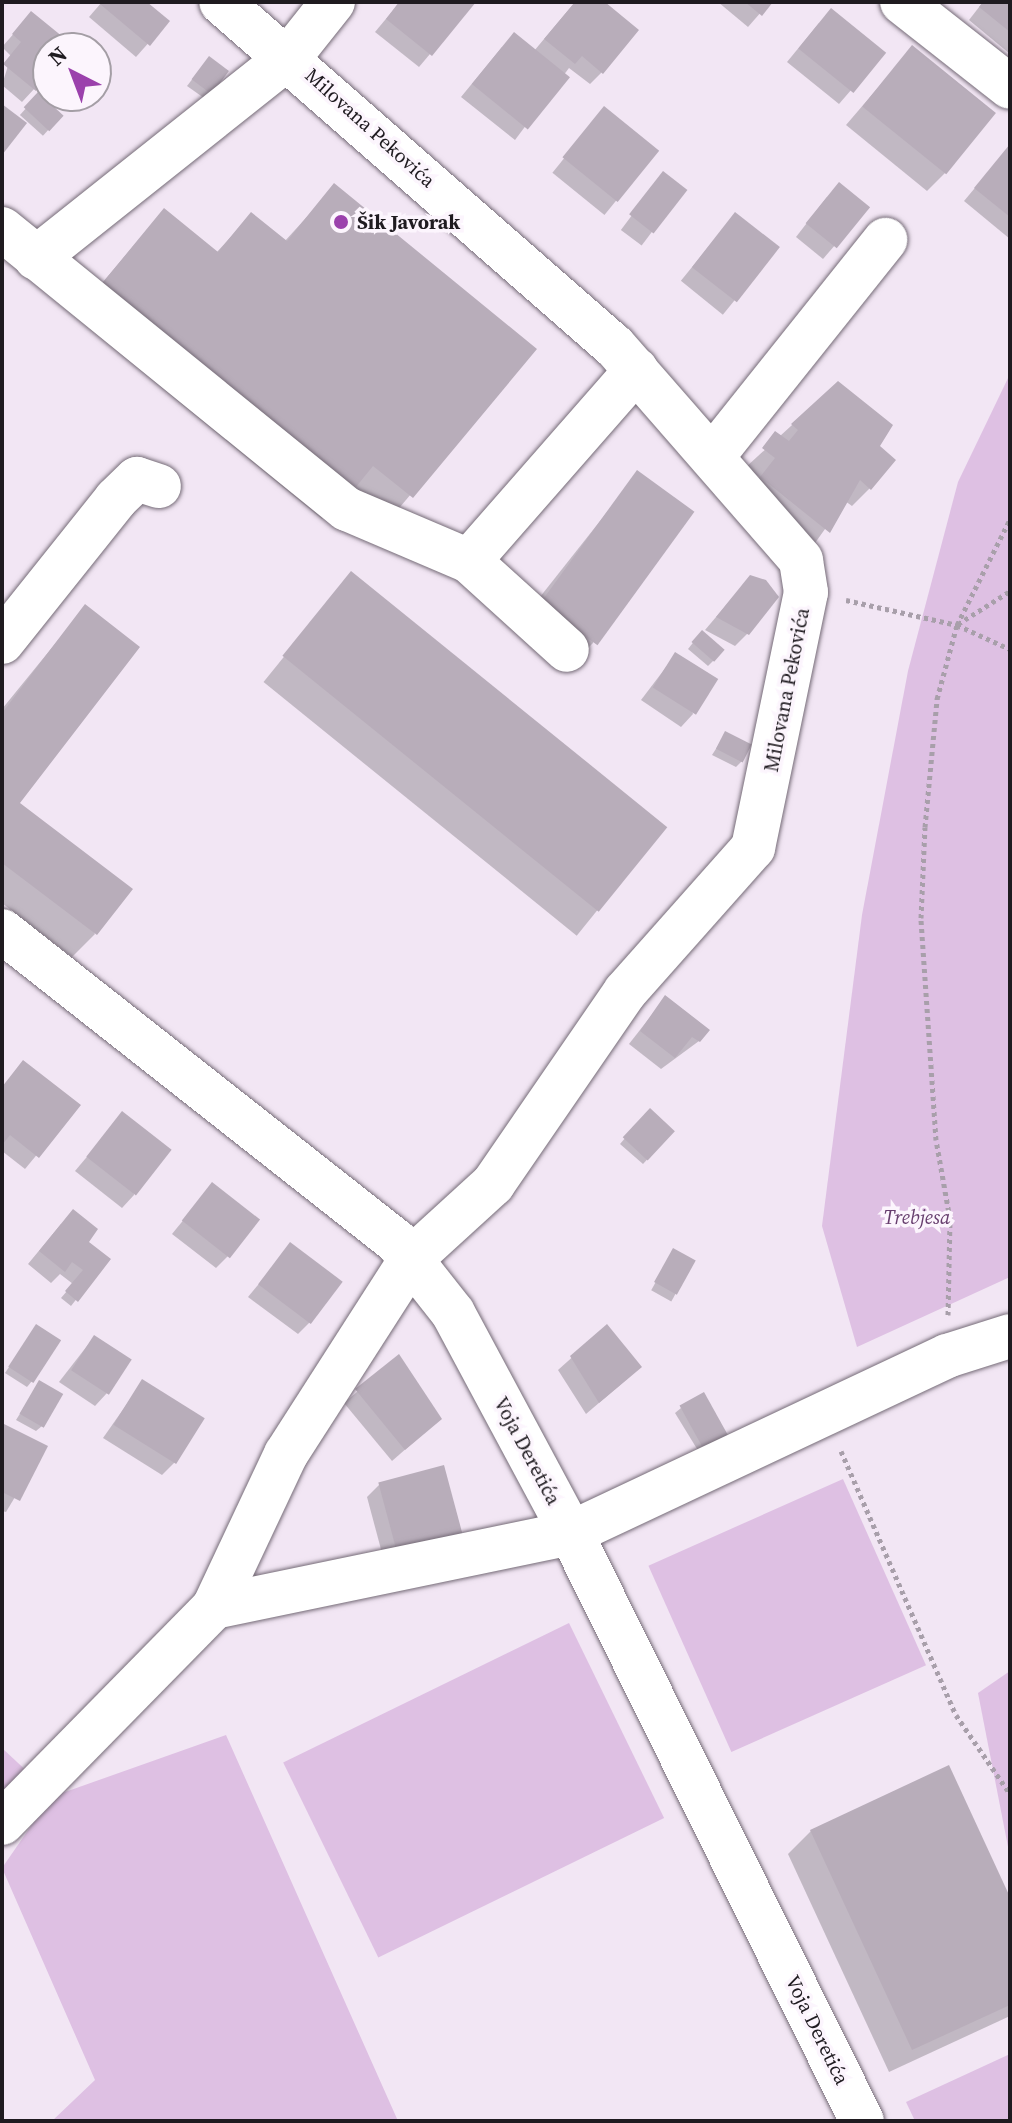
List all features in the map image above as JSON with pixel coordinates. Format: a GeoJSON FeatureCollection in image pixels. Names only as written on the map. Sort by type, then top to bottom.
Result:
{"type":"FeatureCollection","features":[{"type":"Feature","properties":{"kind":"street","name":"Milovana Pekovića"},"geometry":{"type":"LineString","coordinates":[[214,1607],[286,1454],[411,1259],[493,1184],[625,992],[753,848],[806,592],[801,560],[636,370],[290,56],[221,2]]}},
{"type":"Feature","properties":{"kind":"street"},"geometry":{"type":"LineString","coordinates":[[36,258],[290,56],[333,2]]}},
{"type":"Feature","properties":{"kind":"street"},"geometry":{"type":"LineString","coordinates":[[902,2],[1010,87]]}},
{"type":"Feature","properties":{"kind":"street"},"geometry":{"type":"LineString","coordinates":[[2,229],[347,509],[469,561],[567,650]]}},
{"type":"Feature","properties":{"kind":"street"},"geometry":{"type":"LineString","coordinates":[[712,457],[885,240]]}},
{"type":"Feature","properties":{"kind":"street"},"geometry":{"type":"LineString","coordinates":[[469,561],[636,370]]}},
{"type":"Feature","properties":{"kind":"street"},"geometry":{"type":"LineString","coordinates":[[2,642],[116,499],[137,479],[159,486]]}},
{"type":"Feature","properties":{"kind":"street","name":"Voja Deretića"},"geometry":{"type":"LineString","coordinates":[[2,931],[411,1259],[453,1313],[571,1533],[862,2121]]}},
{"type":"Feature","properties":{"kind":"street"},"geometry":{"type":"LineString","coordinates":[[2,1823],[214,1607],[571,1533],[947,1356],[1010,1336]]}},
{"type":"Feature","properties":{"kind":"path"},"geometry":{"type":"LineString","coordinates":[[947,1356],[950,1219],[936,1140],[921,918],[937,699],[957,625],[1010,519]]}},
{"type":"Feature","properties":{"kind":"path"},"geometry":{"type":"LineString","coordinates":[[957,625],[1010,591]]}},
{"type":"Feature","properties":{"kind":"path"},"geometry":{"type":"LineString","coordinates":[[806,592],[957,625],[1010,649]]}},
{"type":"Feature","properties":{"kind":"path"},"geometry":{"type":"LineString","coordinates":[[825,1413],[956,1715],[1010,1794]]}},
{"type":"Feature","properties":{"kind":"green space","name":"Trebjesa"},"geometry":{"type":"Polygon","coordinates":[[[1010,374],[1010,1277],[857,1347],[822,1226],[862,915],[908,671],[958,482],[1010,374]]]}},
{"type":"Feature","properties":{"kind":"green space"},"geometry":{"type":"Polygon","coordinates":[[[843,1479],[926,1665],[731,1752],[648,1566],[843,1479]]]}},
{"type":"Feature","properties":{"kind":"green space"},"geometry":{"type":"Polygon","coordinates":[[[569,1623],[664,1818],[378,1957],[283,1762],[569,1623]]]}},
{"type":"Feature","properties":{"kind":"green space"},"geometry":{"type":"Polygon","coordinates":[[[1010,1671],[1010,1857],[978,1693],[1010,1671]]]}},
{"type":"Feature","properties":{"kind":"green space"},"geometry":{"type":"Polygon","coordinates":[[[226,1735],[398,2121],[52,2121],[95,2080],[2,1868],[51,1797],[226,1735]]]}},
{"type":"Feature","properties":{"kind":"green space"},"geometry":{"type":"Polygon","coordinates":[[[2,1748],[32,1776],[2,1814],[2,1748]]]}},
{"type":"Feature","properties":{"kind":"green space"},"geometry":{"type":"Polygon","coordinates":[[[1010,2054],[1010,2121],[915,2121],[906,2102],[1010,2054]]]}},
{"type":"Feature","properties":{"kind":"building"},"geometry":{"type":"Polygon","coordinates":[[[147,2],[170,21],[150,46],[100,4],[147,2]]]}},
{"type":"Feature","properties":{"kind":"building"},"geometry":{"type":"Polygon","coordinates":[[[399,2],[476,2],[432,56],[386,19],[399,2]]]}},
{"type":"Feature","properties":{"kind":"building"},"geometry":{"type":"Polygon","coordinates":[[[575,2],[605,2],[639,30],[603,74],[582,56],[575,64],[544,39],[575,2]]]}},
{"type":"Feature","properties":{"kind":"building"},"geometry":{"type":"Polygon","coordinates":[[[745,2],[773,2],[762,16],[745,2]]]}},
{"type":"Feature","properties":{"kind":"building"},"geometry":{"type":"Polygon","coordinates":[[[983,2],[1010,2],[1010,32],[979,7],[983,2]]]}},
{"type":"Feature","properties":{"kind":"building"},"geometry":{"type":"Polygon","coordinates":[[[831,8],[886,53],[853,93],[798,48],[831,8]]]}},
{"type":"Feature","properties":{"kind":"building"},"geometry":{"type":"Polygon","coordinates":[[[31,11],[57,32],[32,32],[32,88],[3,64],[21,42],[12,34],[31,11]]]}},
{"type":"Feature","properties":{"kind":"building"},"geometry":{"type":"Polygon","coordinates":[[[514,32],[570,77],[528,129],[472,84],[514,32]]]}},
{"type":"Feature","properties":{"kind":"building"},"geometry":{"type":"Polygon","coordinates":[[[912,45],[996,113],[946,174],[862,106],[912,45]]]}},
{"type":"Feature","properties":{"kind":"building"},"geometry":{"type":"Polygon","coordinates":[[[209,56],[229,71],[212,94],[192,79],[209,56]]]}},
{"type":"Feature","properties":{"kind":"building"},"geometry":{"type":"Polygon","coordinates":[[[32,98],[32,112],[59,112],[64,116],[49,131],[24,107],[32,98]]]}},
{"type":"Feature","properties":{"kind":"building"},"geometry":{"type":"Polygon","coordinates":[[[2,104],[27,123],[2,155],[2,104]]]}},
{"type":"Feature","properties":{"kind":"building"},"geometry":{"type":"Polygon","coordinates":[[[604,106],[659,151],[618,202],[562,157],[604,106]]]}},
{"type":"Feature","properties":{"kind":"building"},"geometry":{"type":"Polygon","coordinates":[[[1010,144],[1010,217],[974,188],[1010,144]]]}},
{"type":"Feature","properties":{"kind":"building"},"geometry":{"type":"Polygon","coordinates":[[[663,171],[687,190],[654,233],[629,214],[663,171]]]}},
{"type":"Feature","properties":{"kind":"building"},"geometry":{"type":"Polygon","coordinates":[[[839,182],[870,207],[837,248],[806,223],[839,182]]]}},
{"type":"Feature","properties":{"kind":"building"},"geometry":{"type":"Polygon","coordinates":[[[334,183],[537,349],[413,498],[373,466],[347,498],[95,292],[164,208],[218,252],[251,212],[287,241],[334,183]]]}},
{"type":"Feature","properties":{"kind":"building"},"geometry":{"type":"Polygon","coordinates":[[[735,212],[780,247],[737,302],[692,267],[735,212]]]}},
{"type":"Feature","properties":{"kind":"building"},"geometry":{"type":"Polygon","coordinates":[[[838,381],[893,425],[880,446],[896,460],[871,490],[860,480],[830,533],[760,477],[775,458],[762,448],[775,431],[789,441],[798,430],[791,424],[838,381]]]}},
{"type":"Feature","properties":{"kind":"building"},"geometry":{"type":"Polygon","coordinates":[[[637,470],[694,512],[597,645],[540,603],[637,470]]]}},
{"type":"Feature","properties":{"kind":"building"},"geometry":{"type":"Polygon","coordinates":[[[351,571],[667,827],[599,912],[282,656],[351,571]]]}},
{"type":"Feature","properties":{"kind":"building"},"geometry":{"type":"Polygon","coordinates":[[[750,575],[766,580],[779,597],[749,635],[716,617],[750,575]]]}},
{"type":"Feature","properties":{"kind":"building"},"geometry":{"type":"Polygon","coordinates":[[[85,604],[140,647],[20,803],[133,889],[97,935],[2,863],[2,713],[85,604]]]}},
{"type":"Feature","properties":{"kind":"building"},"geometry":{"type":"Polygon","coordinates":[[[702,630],[725,650],[714,662],[692,642],[702,630]]]}},
{"type":"Feature","properties":{"kind":"building"},"geometry":{"type":"Polygon","coordinates":[[[675,652],[718,679],[696,715],[653,688],[675,652]]]}},
{"type":"Feature","properties":{"kind":"building"},"geometry":{"type":"Polygon","coordinates":[[[725,731],[752,745],[743,762],[716,749],[725,731]]]}},
{"type":"Feature","properties":{"kind":"building"},"geometry":{"type":"Polygon","coordinates":[[[665,995],[710,1030],[700,1042],[692,1037],[675,1058],[640,1031],[665,995]]]}},
{"type":"Feature","properties":{"kind":"building"},"geometry":{"type":"Polygon","coordinates":[[[23,1060],[81,1105],[39,1158],[10,1135],[2,1145],[2,1087],[23,1060]]]}},
{"type":"Feature","properties":{"kind":"building"},"geometry":{"type":"Polygon","coordinates":[[[650,1108],[675,1131],[648,1160],[623,1137],[650,1108]]]}},
{"type":"Feature","properties":{"kind":"building"},"geometry":{"type":"Polygon","coordinates":[[[122,1111],[172,1150],[136,1195],[86,1157],[122,1111]]]}},
{"type":"Feature","properties":{"kind":"building"},"geometry":{"type":"Polygon","coordinates":[[[212,1182],[260,1220],[230,1258],[182,1221],[212,1182]]]}},
{"type":"Feature","properties":{"kind":"building"},"geometry":{"type":"Polygon","coordinates":[[[73,1209],[98,1229],[89,1242],[111,1259],[78,1302],[65,1291],[83,1270],[72,1262],[65,1272],[39,1251],[73,1209]]]}},
{"type":"Feature","properties":{"kind":"building"},"geometry":{"type":"Polygon","coordinates":[[[290,1242],[343,1282],[311,1324],[258,1284],[290,1242]]]}},
{"type":"Feature","properties":{"kind":"building"},"geometry":{"type":"Polygon","coordinates":[[[673,1248],[696,1261],[677,1295],[654,1282],[673,1248]]]}},
{"type":"Feature","properties":{"kind":"building"},"geometry":{"type":"Polygon","coordinates":[[[36,1324],[61,1340],[33,1383],[8,1367],[36,1324]]]}},
{"type":"Feature","properties":{"kind":"building"},"geometry":{"type":"Polygon","coordinates":[[[607,1324],[642,1367],[599,1403],[570,1356],[607,1324]]]}},
{"type":"Feature","properties":{"kind":"building"},"geometry":{"type":"Polygon","coordinates":[[[94,1335],[132,1360],[109,1395],[71,1370],[94,1335]]]}},
{"type":"Feature","properties":{"kind":"building"},"geometry":{"type":"Polygon","coordinates":[[[399,1354],[442,1419],[405,1450],[355,1389],[399,1354]]]}},
{"type":"Feature","properties":{"kind":"building"},"geometry":{"type":"Polygon","coordinates":[[[142,1379],[205,1418],[176,1464],[113,1425],[142,1379]]]}},
{"type":"Feature","properties":{"kind":"building"},"geometry":{"type":"Polygon","coordinates":[[[39,1380],[63,1394],[44,1428],[20,1414],[39,1380]]]}},
{"type":"Feature","properties":{"kind":"building"},"geometry":{"type":"Polygon","coordinates":[[[704,1392],[731,1440],[706,1454],[680,1406],[704,1392]]]}},
{"type":"Feature","properties":{"kind":"building"},"geometry":{"type":"Polygon","coordinates":[[[2,1423],[48,1446],[20,1501],[2,1492],[2,1423]]]}},
{"type":"Feature","properties":{"kind":"building"},"geometry":{"type":"Polygon","coordinates":[[[444,1465],[464,1539],[398,1557],[378,1483],[444,1465]]]}},
{"type":"Feature","properties":{"kind":"building"},"geometry":{"type":"Polygon","coordinates":[[[949,1765],[1010,1897],[1010,2005],[912,2050],[810,1830],[949,1765]]]}},
{"type":"Feature","properties":{"kind":"place","name":"Šik Javorak"},"geometry":{"type":"Point","coordinates":[341,222]}}]}
